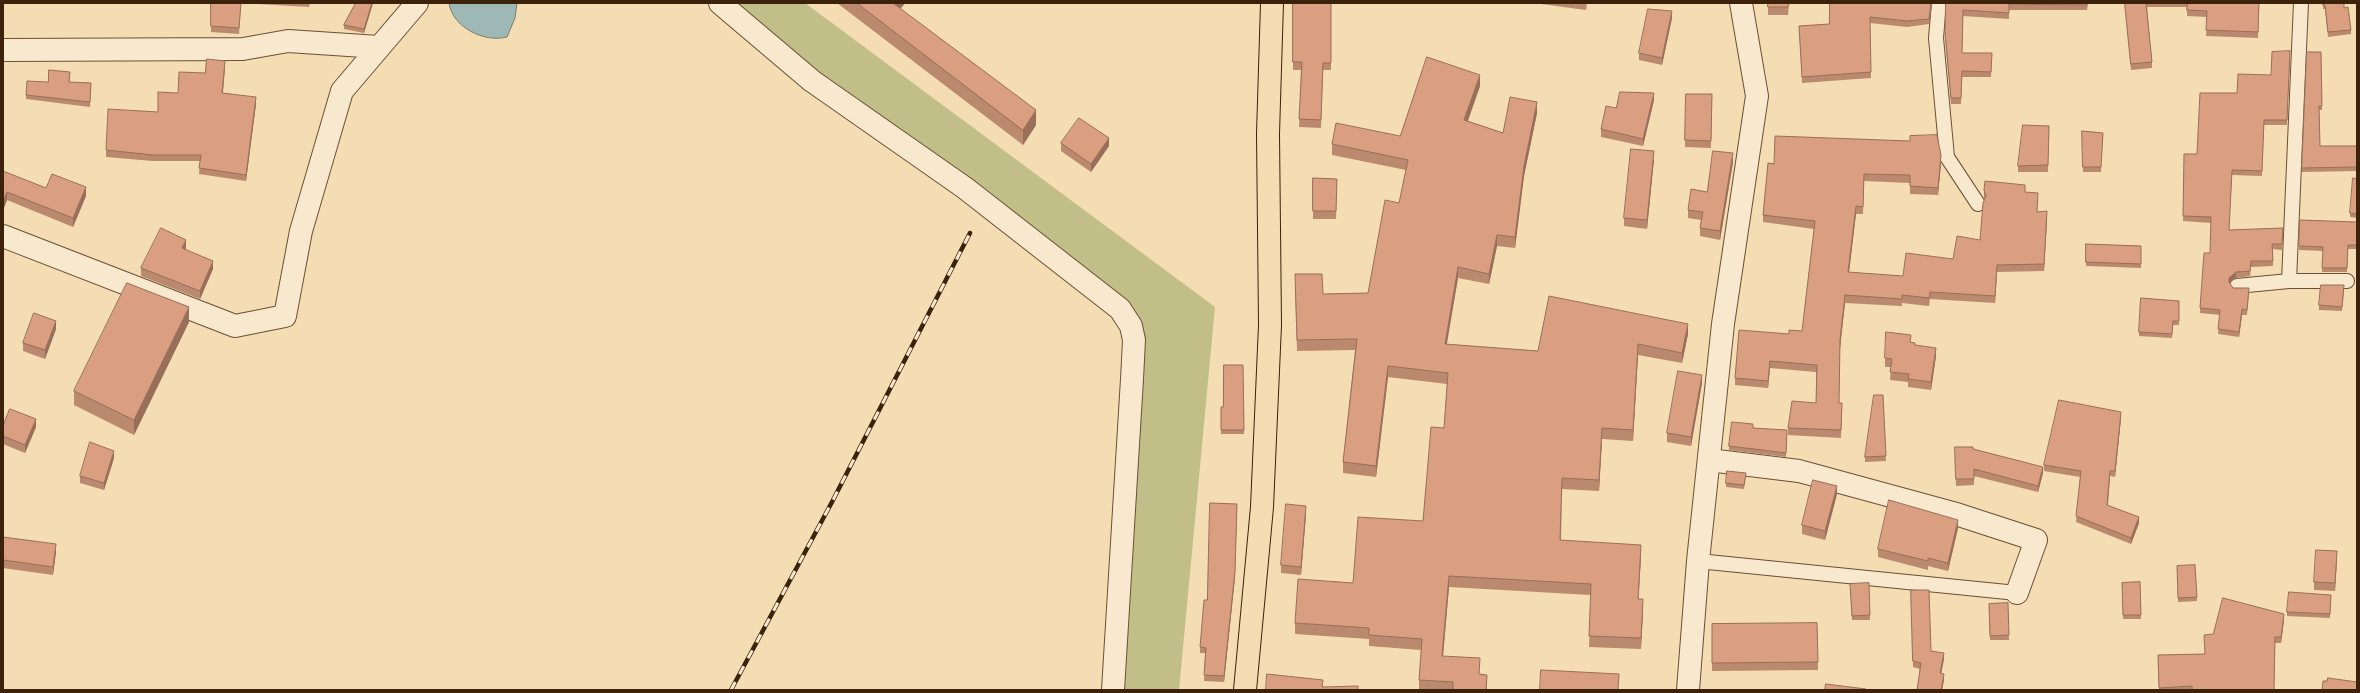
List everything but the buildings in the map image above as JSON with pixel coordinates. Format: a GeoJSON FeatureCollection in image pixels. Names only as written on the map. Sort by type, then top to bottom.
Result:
{"type":"FeatureCollection","features":[{"type":"Feature","properties":{"kind":"main road"},"geometry":{"type":"LineString","coordinates":[[1245,690],[1262,507],[1270,333],[1268,134],[1272,3]]}},
{"type":"Feature","properties":{"kind":"street"},"geometry":{"type":"LineString","coordinates":[[3,236],[235,326],[285,316],[300,230],[342,91],[417,3]]}},
{"type":"Feature","properties":{"kind":"street"},"geometry":{"type":"LineString","coordinates":[[720,3],[812,81],[965,188],[1086,281],[1120,309],[1131,326],[1134,340],[1113,690]]}},
{"type":"Feature","properties":{"kind":"street"},"geometry":{"type":"LineString","coordinates":[[1688,690],[1698,561],[1723,324],[1757,96],[1741,3]]}},
{"type":"Feature","properties":{"kind":"street"},"geometry":{"type":"LineString","coordinates":[[3,50],[243,49],[288,40],[380,47]]}},
{"type":"Feature","properties":{"kind":"street"},"geometry":{"type":"LineString","coordinates":[[1709,460],[1799,471],[1953,513],[2036,540],[2017,593]]}},
{"type":"Feature","properties":{"kind":"lane"},"geometry":{"type":"LineString","coordinates":[[1939,3],[1936,38],[1947,157],[1978,204]]}},
{"type":"Feature","properties":{"kind":"lane"},"geometry":{"type":"LineString","coordinates":[[2289,280],[2301,3]]}},
{"type":"Feature","properties":{"kind":"lane"},"geometry":{"type":"LineString","coordinates":[[2237,286],[2289,280],[2347,281]]}},
{"type":"Feature","properties":{"kind":"lane"},"geometry":{"type":"LineString","coordinates":[[1698,561],[2017,593]]}},
{"type":"Feature","properties":{"kind":"shaded area"},"geometry":{"type":"Polygon","coordinates":[[[720,3],[805,3],[1215,307],[1179,690],[1113,690],[1131,326],[720,3]]]}},
{"type":"Feature","properties":{"kind":"water"},"geometry":{"type":"Polygon","coordinates":[[[449,3],[517,3],[515,18],[507,37],[489,38],[470,31],[463,26],[451,12],[449,3]]]}},
{"type":"Feature","properties":{"kind":"railway"},"geometry":{"type":"LineString","coordinates":[[731,690],[832,502],[970,233]]}}]}
